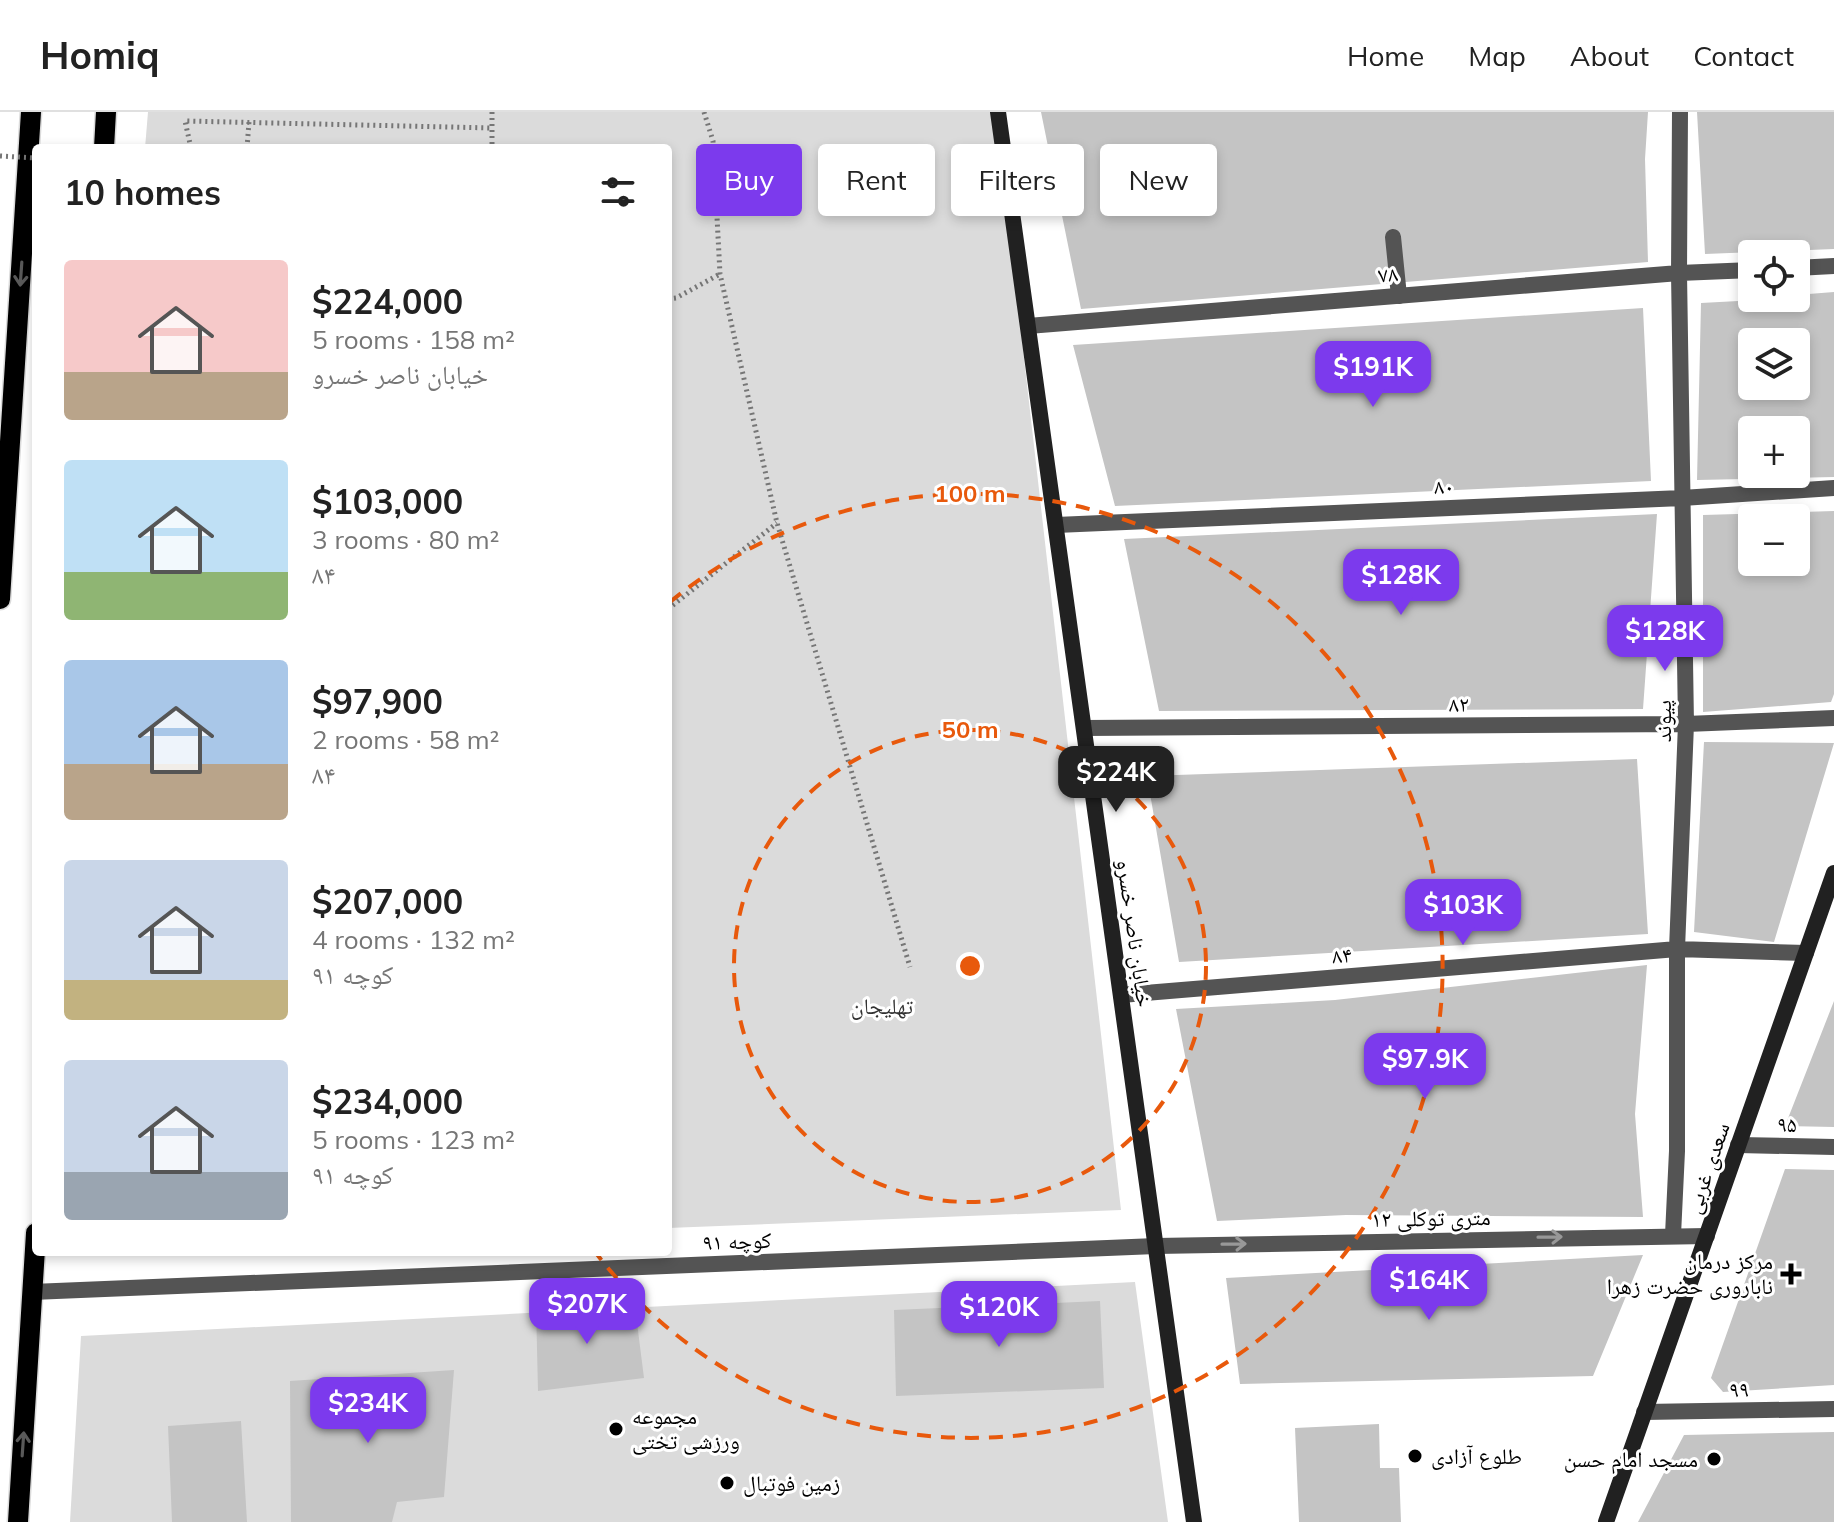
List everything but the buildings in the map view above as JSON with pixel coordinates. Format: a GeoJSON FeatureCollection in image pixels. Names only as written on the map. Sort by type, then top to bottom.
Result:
{"type":"FeatureCollection","features":[{"type":"Feature","properties":{"kind":"main road"},"geometry":{"type":"LineString","coordinates":[[0,599],[31,112]]}},
{"type":"Feature","properties":{"kind":"main road"},"geometry":{"type":"LineString","coordinates":[[104,144],[106,112]]}},
{"type":"Feature","properties":{"kind":"main road","name":"خیابان ناصر خسرو"},"geometry":{"type":"LineString","coordinates":[[998,112],[1194,1522]]}},
{"type":"Feature","properties":{"kind":"main road","name":"سعدی غربی"},"geometry":{"type":"LineString","coordinates":[[1607,1520],[1834,874]]}},
{"type":"Feature","properties":{"kind":"main road"},"geometry":{"type":"LineString","coordinates":[[18,1522],[34,1256]]}},
{"type":"Feature","properties":{"kind":"street","name":"پیوند"},"geometry":{"type":"LineString","coordinates":[[1673,1235],[1677,1151],[1677,949],[1686,724],[1679,273],[1680,112]]}},
{"type":"Feature","properties":{"kind":"street"},"geometry":{"type":"LineString","coordinates":[[1393,237],[1399,296]]}},
{"type":"Feature","properties":{"kind":"street"},"geometry":{"type":"LineString","coordinates":[[1810,267],[1834,266]]}},
{"type":"Feature","properties":{"kind":"street","name":"۷۸"},"geometry":{"type":"LineString","coordinates":[[1028,326],[1738,271]]}},
{"type":"Feature","properties":{"kind":"street","name":"۸۰"},"geometry":{"type":"LineString","coordinates":[[1056,525],[1682,498],[1834,488]]}},
{"type":"Feature","properties":{"kind":"street","name":"۸۲"},"geometry":{"type":"LineString","coordinates":[[1084,728],[1686,724],[1834,718]]}},
{"type":"Feature","properties":{"kind":"street","name":"۸۴"},"geometry":{"type":"LineString","coordinates":[[1121,995],[1677,949],[1806,953]]}},
{"type":"Feature","properties":{"kind":"street","name":"۹۵"},"geometry":{"type":"LineString","coordinates":[[1738,1145],[1834,1147]]}},
{"type":"Feature","properties":{"kind":"street","name":"۱۲ متری توکلی"},"geometry":{"type":"LineString","coordinates":[[1156,1246],[1707,1236]]}},
{"type":"Feature","properties":{"kind":"street","name":"کوچه ۹۱"},"geometry":{"type":"LineString","coordinates":[[32,1292],[1156,1246]]}},
{"type":"Feature","properties":{"kind":"street","name":"۹۹"},"geometry":{"type":"LineString","coordinates":[[1644,1412],[1834,1409]]}},
{"type":"Feature","properties":{"kind":"path"},"geometry":{"type":"LineString","coordinates":[[492,112],[492,144]]}},
{"type":"Feature","properties":{"kind":"path"},"geometry":{"type":"LineString","coordinates":[[704,112],[713,141],[720,274],[777,523],[910,967]]}},
{"type":"Feature","properties":{"kind":"path"},"geometry":{"type":"LineString","coordinates":[[190,144],[185,121],[492,128]]}},
{"type":"Feature","properties":{"kind":"path"},"geometry":{"type":"LineString","coordinates":[[247,144],[249,122]]}},
{"type":"Feature","properties":{"kind":"path"},"geometry":{"type":"LineString","coordinates":[[0,156],[32,158]]}},
{"type":"Feature","properties":{"kind":"path"},"geometry":{"type":"LineString","coordinates":[[672,298],[720,274]]}},
{"type":"Feature","properties":{"kind":"path"},"geometry":{"type":"LineString","coordinates":[[672,606],[777,523]]}},
{"type":"Feature","properties":{"kind":"green space","name":"تهلیجان"},"geometry":{"type":"Polygon","coordinates":[[[148,112],[996,112],[1000,144],[951,144],[951,216],[1008,216],[1121,1210],[672,1228],[672,144],[145,144],[148,112]]]}},
{"type":"Feature","properties":{"kind":"green space","name":"مجموعه ورزشی تختی"},"geometry":{"type":"Polygon","coordinates":[[[1135,1282],[1168,1522],[70,1522],[81,1336],[1135,1282]]]}},
{"type":"Feature","properties":{"kind":"place","name":"مرکز درمان ناباروری حضرت زهرا"},"geometry":{"type":"Point","coordinates":[1791,1274]}},
{"type":"Feature","properties":{"kind":"place","name":"مجموعه ورزشی تختی"},"geometry":{"type":"Point","coordinates":[616,1429]}},
{"type":"Feature","properties":{"kind":"place","name":"طلوع آزادی"},"geometry":{"type":"Point","coordinates":[1415,1456]}},
{"type":"Feature","properties":{"kind":"place","name":"مسجد امام حسن"},"geometry":{"type":"Point","coordinates":[1714,1459]}},
{"type":"Feature","properties":{"kind":"place","name":"زمین فوتبال"},"geometry":{"type":"Point","coordinates":[727,1483]}}]}
